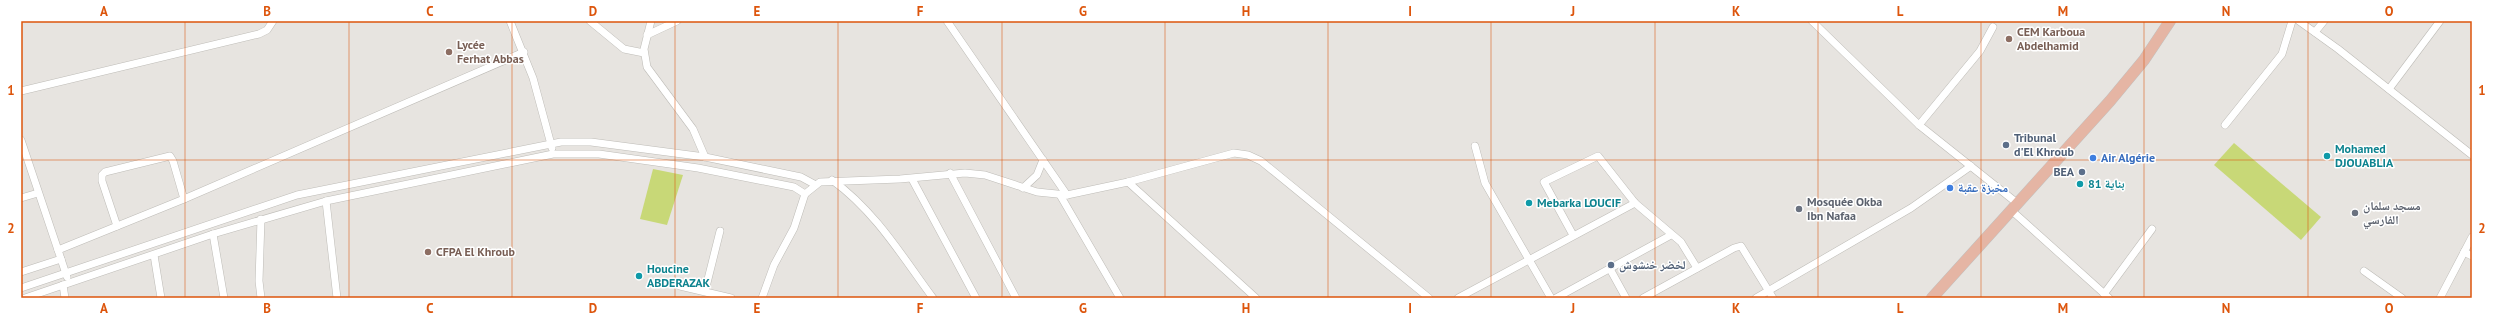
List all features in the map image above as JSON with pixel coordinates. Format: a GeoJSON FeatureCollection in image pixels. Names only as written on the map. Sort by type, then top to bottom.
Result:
{"type":"FeatureCollection","features":[{"type":"Feature","properties":{"kind":"main road"},"geometry":{"type":"LineString","coordinates":[[1932,298],[2110,101],[2144,60],[2170,21]]}},
{"type":"Feature","properties":{"kind":"street"},"geometry":{"type":"LineString","coordinates":[[21,91],[259,34],[267,30],[273,21]]}},
{"type":"Feature","properties":{"kind":"street"},"geometry":{"type":"LineString","coordinates":[[510,21],[524,52],[552,144],[553,154]]}},
{"type":"Feature","properties":{"kind":"street"},"geometry":{"type":"LineString","coordinates":[[590,21],[624,49],[644,53]]}},
{"type":"Feature","properties":{"kind":"street"},"geometry":{"type":"LineString","coordinates":[[651,21],[644,53],[649,71],[693,129],[705,157]]}},
{"type":"Feature","properties":{"kind":"street"},"geometry":{"type":"LineString","coordinates":[[647,35],[676,21]]}},
{"type":"Feature","properties":{"kind":"street"},"geometry":{"type":"LineString","coordinates":[[947,21],[1043,160],[1120,298]]}},
{"type":"Feature","properties":{"kind":"street"},"geometry":{"type":"LineString","coordinates":[[1812,21],[1920,125],[1971,166],[2107,296],[2152,229]]}},
{"type":"Feature","properties":{"kind":"street"},"geometry":{"type":"LineString","coordinates":[[2225,124],[2282,54],[2292,21]]}},
{"type":"Feature","properties":{"kind":"street"},"geometry":{"type":"LineString","coordinates":[[2299,21],[2389,89],[2472,155]]}},
{"type":"Feature","properties":{"kind":"street"},"geometry":{"type":"LineString","coordinates":[[2315,32],[2324,21]]}},
{"type":"Feature","properties":{"kind":"street"},"geometry":{"type":"LineString","coordinates":[[2389,89],[2440,21]]}},
{"type":"Feature","properties":{"kind":"street"},"geometry":{"type":"LineString","coordinates":[[1920,125],[1980,51],[1993,27]]}},
{"type":"Feature","properties":{"kind":"street"},"geometry":{"type":"LineString","coordinates":[[58,250],[184,199],[524,52]]}},
{"type":"Feature","properties":{"kind":"street"},"geometry":{"type":"LineString","coordinates":[[21,140],[66,273],[65,298]]}},
{"type":"Feature","properties":{"kind":"street"},"geometry":{"type":"LineString","coordinates":[[21,288],[304,193],[552,144],[591,142],[705,157],[801,177],[814,184]]}},
{"type":"Feature","properties":{"kind":"street"},"geometry":{"type":"LineString","coordinates":[[1475,146],[1485,183],[1551,298]]}},
{"type":"Feature","properties":{"kind":"street"},"geometry":{"type":"LineString","coordinates":[[762,298],[774,265],[794,228],[805,194],[814,184],[832,180],[912,179],[950,173],[984,175],[1023,188],[1063,195],[1128,182],[1234,153],[1248,155],[1261,161],[1429,298]]}},
{"type":"Feature","properties":{"kind":"street"},"geometry":{"type":"LineString","coordinates":[[25,298],[213,234],[326,201],[553,154],[599,154],[698,168],[794,187],[805,194]]}},
{"type":"Feature","properties":{"kind":"street"},"geometry":{"type":"LineString","coordinates":[[117,226],[102,181],[102,175],[108,171],[170,156],[184,199]]}},
{"type":"Feature","properties":{"kind":"street"},"geometry":{"type":"LineString","coordinates":[[1573,235],[1544,182],[1598,156],[1635,203],[1681,242],[1697,268]]}},
{"type":"Feature","properties":{"kind":"street"},"geometry":{"type":"LineString","coordinates":[[1023,188],[1037,175],[1043,160]]}},
{"type":"Feature","properties":{"kind":"street"},"geometry":{"type":"LineString","coordinates":[[1756,298],[1911,208],[1971,166]]}},
{"type":"Feature","properties":{"kind":"street"},"geometry":{"type":"LineString","coordinates":[[950,173],[1016,298]]}},
{"type":"Feature","properties":{"kind":"street"},"geometry":{"type":"LineString","coordinates":[[912,179],[976,298]]}},
{"type":"Feature","properties":{"kind":"street"},"geometry":{"type":"LineString","coordinates":[[832,180],[852,195],[873,216],[933,298]]}},
{"type":"Feature","properties":{"kind":"street"},"geometry":{"type":"LineString","coordinates":[[1128,182],[1256,298]]}},
{"type":"Feature","properties":{"kind":"street"},"geometry":{"type":"LineString","coordinates":[[21,198],[38,193]]}},
{"type":"Feature","properties":{"kind":"street"},"geometry":{"type":"LineString","coordinates":[[326,201],[337,298]]}},
{"type":"Feature","properties":{"kind":"street"},"geometry":{"type":"LineString","coordinates":[[1458,298],[1528,259],[1635,203]]}},
{"type":"Feature","properties":{"kind":"street"},"geometry":{"type":"LineString","coordinates":[[261,219],[261,298]]}},
{"type":"Feature","properties":{"kind":"street"},"geometry":{"type":"LineString","coordinates":[[705,291],[720,231]]}},
{"type":"Feature","properties":{"kind":"street"},"geometry":{"type":"LineString","coordinates":[[213,234],[224,298]]}},
{"type":"Feature","properties":{"kind":"street"},"geometry":{"type":"LineString","coordinates":[[1556,298],[1671,235]]}},
{"type":"Feature","properties":{"kind":"street"},"geometry":{"type":"LineString","coordinates":[[2440,298],[2472,237]]}},
{"type":"Feature","properties":{"kind":"street"},"geometry":{"type":"LineString","coordinates":[[1643,298],[1741,246],[1773,298]]}},
{"type":"Feature","properties":{"kind":"street"},"geometry":{"type":"LineString","coordinates":[[2464,252],[2472,256]]}},
{"type":"Feature","properties":{"kind":"street"},"geometry":{"type":"LineString","coordinates":[[154,255],[160,298]]}},
{"type":"Feature","properties":{"kind":"street"},"geometry":{"type":"LineString","coordinates":[[21,272],[61,258]]}},
{"type":"Feature","properties":{"kind":"street"},"geometry":{"type":"LineString","coordinates":[[1610,269],[1626,298]]}},
{"type":"Feature","properties":{"kind":"street"},"geometry":{"type":"LineString","coordinates":[[2364,271],[2402,298]]}},
{"type":"Feature","properties":{"kind":"street"},"geometry":{"type":"LineString","coordinates":[[680,286],[730,298]]}},
{"type":"Feature","properties":{"kind":"green space"},"geometry":{"type":"Polygon","coordinates":[[[2234,143],[2321,217],[2301,240],[2214,165],[2234,143]]]}},
{"type":"Feature","properties":{"kind":"green space"},"geometry":{"type":"Polygon","coordinates":[[[653,169],[683,175],[667,225],[640,219],[653,169]]]}},
{"type":"Feature","properties":{"kind":"place","name":"CEM Karboua Abdelhamid"},"geometry":{"type":"Point","coordinates":[2009,39]}},
{"type":"Feature","properties":{"kind":"place","name":"Lycée Ferhat Abbas"},"geometry":{"type":"Point","coordinates":[449,52]}},
{"type":"Feature","properties":{"kind":"place","name":"Tribunal d'El Khroub"},"geometry":{"type":"Point","coordinates":[2006,145]}},
{"type":"Feature","properties":{"kind":"place","name":"Mohamed DJOUABLIA"},"geometry":{"type":"Point","coordinates":[2327,156]}},
{"type":"Feature","properties":{"kind":"place","name":"Air Algérie"},"geometry":{"type":"Point","coordinates":[2093,158]}},
{"type":"Feature","properties":{"kind":"place","name":"BEA"},"geometry":{"type":"Point","coordinates":[2082,172]}},
{"type":"Feature","properties":{"kind":"place","name":"بناية 81"},"geometry":{"type":"Point","coordinates":[2080,184]}},
{"type":"Feature","properties":{"kind":"place","name":"مخبزة عقبة"},"geometry":{"type":"Point","coordinates":[1950,188]}},
{"type":"Feature","properties":{"kind":"place","name":"Mebarka LOUCIF"},"geometry":{"type":"Point","coordinates":[1529,203]}},
{"type":"Feature","properties":{"kind":"place","name":"Mosquée Okba Ibn Nafaa"},"geometry":{"type":"Point","coordinates":[1799,209]}},
{"type":"Feature","properties":{"kind":"place","name":"مسجد سلمان الفارسي"},"geometry":{"type":"Point","coordinates":[2355,213]}},
{"type":"Feature","properties":{"kind":"place","name":"CFPA El Khroub"},"geometry":{"type":"Point","coordinates":[428,252]}},
{"type":"Feature","properties":{"kind":"place","name":"لخضر خنشوش"},"geometry":{"type":"Point","coordinates":[1611,265]}},
{"type":"Feature","properties":{"kind":"place","name":"Houcine ABDERAZAK"},"geometry":{"type":"Point","coordinates":[639,276]}}]}
